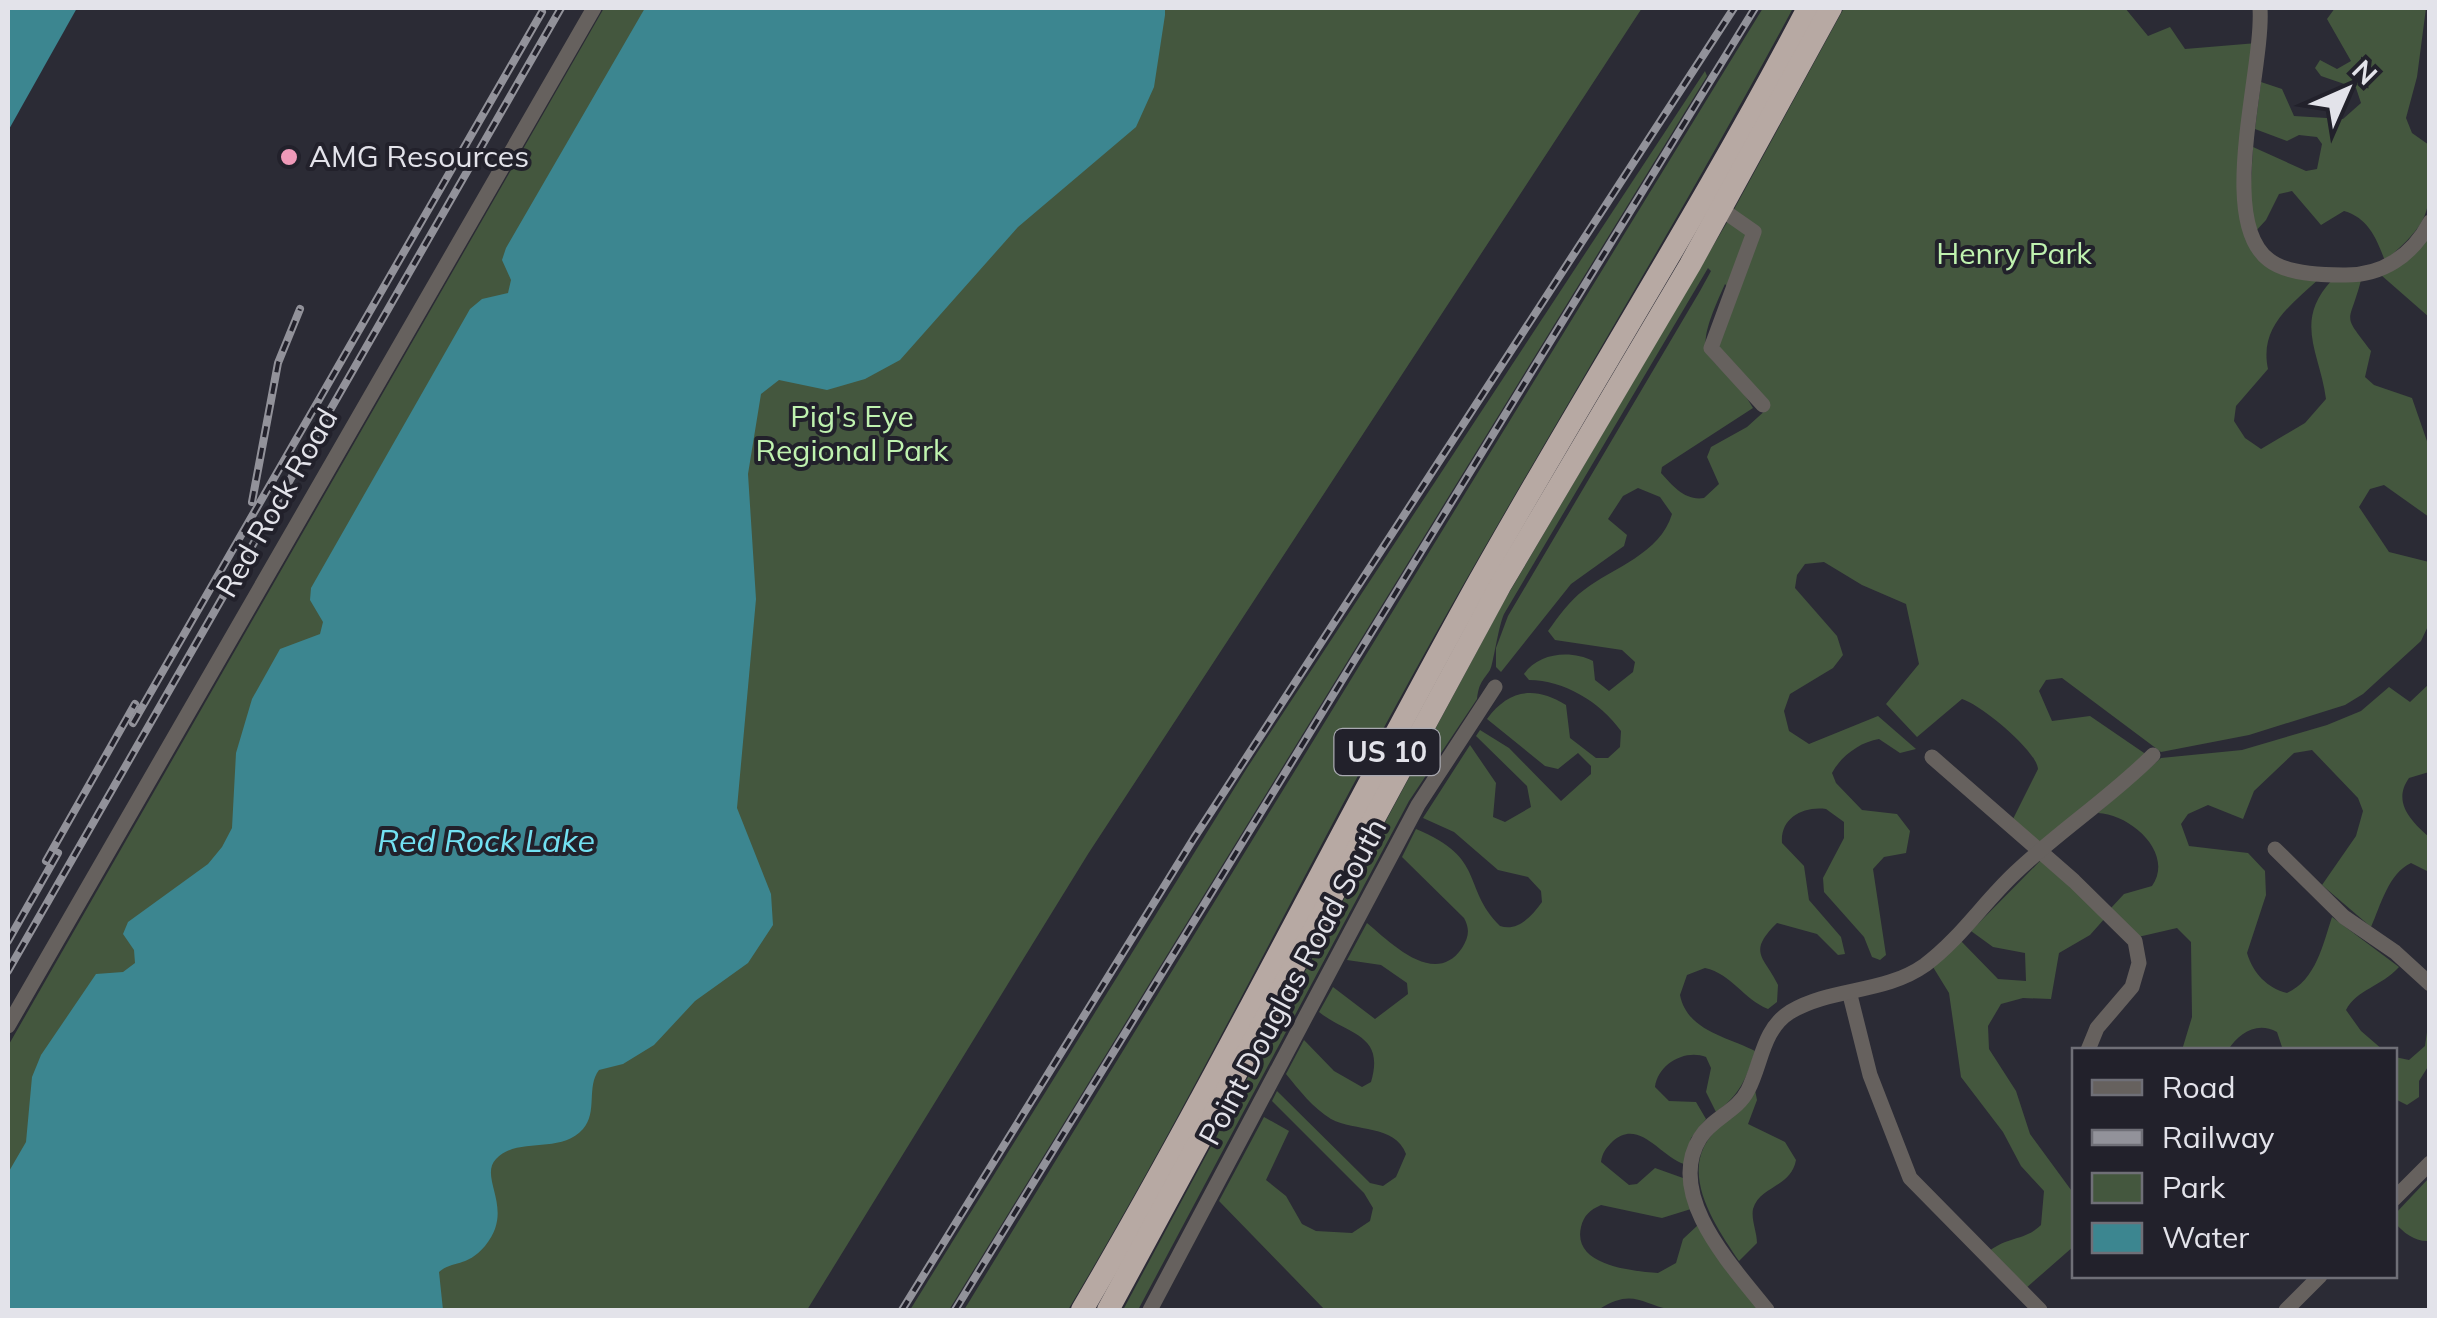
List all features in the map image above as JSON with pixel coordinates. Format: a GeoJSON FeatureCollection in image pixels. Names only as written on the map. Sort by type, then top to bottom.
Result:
{"type":"FeatureCollection","features":[{"type":"Feature","properties":{"kind":"highway","name":"US 10"},"geometry":{"type":"LineString","coordinates":[[1108,1310],[1500,586],[1712,205],[1808,8]]}},
{"type":"Feature","properties":{"kind":"highway","name":"US 10"},"geometry":{"type":"LineString","coordinates":[[1082,1310],[1206,1092],[1470,598],[1831,8]]}},
{"type":"Feature","properties":{"kind":"street","name":"Red Rock Road"},"geometry":{"type":"LineString","coordinates":[[8,1026],[594,8]]}},
{"type":"Feature","properties":{"kind":"street"},"geometry":{"type":"LineString","coordinates":[[2260,8],[2261,44],[2243,204],[2256,248],[2286,268],[2361,274],[2404,255],[2430,222]]}},
{"type":"Feature","properties":{"kind":"street"},"geometry":{"type":"LineString","coordinates":[[1712,205],[1754,233],[1711,348],[1762,405]]}},
{"type":"Feature","properties":{"kind":"street","name":"Point Douglas Road South"},"geometry":{"type":"LineString","coordinates":[[1150,1310],[1418,805],[1495,686]]}},
{"type":"Feature","properties":{"kind":"street"},"geometry":{"type":"LineString","coordinates":[[1768,1310],[1705,1221],[1691,1180],[1692,1160],[1701,1137],[1741,1102],[1778,1022],[1802,1007],[1893,983],[1928,962],[2041,852],[2153,755]]}},
{"type":"Feature","properties":{"kind":"street"},"geometry":{"type":"LineString","coordinates":[[1932,758],[2122,925],[2137,946],[2138,963],[2132,986],[2098,1028],[2089,1048]]}},
{"type":"Feature","properties":{"kind":"street"},"geometry":{"type":"LineString","coordinates":[[2275,849],[2344,917],[2395,952],[2430,984]]}},
{"type":"Feature","properties":{"kind":"street"},"geometry":{"type":"LineString","coordinates":[[1850,995],[1870,1075],[1910,1178],[1938,1212],[2040,1310]]}},
{"type":"Feature","properties":{"kind":"street"},"geometry":{"type":"LineString","coordinates":[[2397,1196],[2430,1163]]}},
{"type":"Feature","properties":{"kind":"street"},"geometry":{"type":"LineString","coordinates":[[2295,1308],[2318,1278]]}},
{"type":"Feature","properties":{"kind":"green space","name":"Pig's Eye Regional Park"},"geometry":{"type":"Polygon","coordinates":[[[604,8],[1642,8],[1088,854],[807,1310],[8,1310],[8,1046],[604,8]]]}},
{"type":"Feature","properties":{"kind":"green space"},"geometry":{"type":"Polygon","coordinates":[[[1763,8],[1793,8],[1411,678],[1200,1075],[1068,1310],[964,1310],[1763,8]]]}},
{"type":"Feature","properties":{"kind":"green space","name":"Henry Park"},"geometry":{"type":"Polygon","coordinates":[[[1844,8],[2125,8],[2148,36],[2170,27],[2185,49],[2257,43],[2242,165],[2253,250],[2320,278],[2288,307],[2273,328],[2266,354],[2268,369],[2236,406],[2234,421],[2245,438],[2261,449],[2305,423],[2326,399],[2312,338],[2314,310],[2332,280],[2361,280],[2350,318],[2371,351],[2365,377],[2374,385],[2412,398],[2429,447],[2429,517],[2384,485],[2370,489],[2359,507],[2389,552],[2429,562],[2429,624],[2421,641],[2363,694],[2345,705],[2249,735],[2161,752],[2062,678],[2046,680],[2039,691],[2052,721],[2090,716],[2147,755],[2040,844],[2012,821],[2038,769],[2028,751],[2006,729],[1962,699],[1917,737],[1886,704],[1919,664],[1906,604],[1862,585],[1824,562],[1805,564],[1797,575],[1795,588],[1837,636],[1843,655],[1833,668],[1790,694],[1784,711],[1789,731],[1809,744],[1878,716],[1916,749],[1900,753],[1879,739],[1872,741],[1846,756],[1832,773],[1836,783],[1862,810],[1897,814],[1910,831],[1906,853],[1884,857],[1873,869],[1886,955],[1880,960],[1872,957],[1864,937],[1824,892],[1823,878],[1844,838],[1844,822],[1826,809],[1795,815],[1785,827],[1782,843],[1804,866],[1809,900],[1841,937],[1845,954],[1838,955],[1817,934],[1777,923],[1760,948],[1778,985],[1777,1002],[1768,1009],[1714,971],[1705,968],[1687,975],[1680,995],[1691,1017],[1710,1031],[1755,1051],[1745,1078],[1731,1100],[1716,1112],[1706,1092],[1711,1068],[1706,1057],[1690,1055],[1674,1060],[1661,1071],[1655,1087],[1669,1101],[1696,1102],[1706,1119],[1691,1138],[1684,1164],[1632,1134],[1613,1141],[1601,1162],[1629,1185],[1637,1184],[1655,1168],[1683,1178],[1691,1209],[1662,1218],[1601,1205],[1588,1213],[1581,1227],[1581,1240],[1595,1258],[1620,1268],[1658,1273],[1676,1263],[1683,1239],[1698,1225],[1758,1310],[1681,1312],[1628,1298],[1598,1310],[1325,1310],[1219,1201],[1264,1117],[1289,1131],[1266,1180],[1286,1196],[1302,1224],[1316,1231],[1352,1233],[1370,1221],[1373,1208],[1364,1193],[1272,1101],[1277,1091],[1370,1183],[1383,1186],[1396,1177],[1406,1154],[1401,1144],[1384,1133],[1331,1119],[1286,1074],[1304,1040],[1334,1071],[1362,1087],[1371,1082],[1374,1066],[1369,1045],[1319,1012],[1333,987],[1375,1019],[1408,994],[1407,983],[1381,965],[1347,960],[1367,923],[1400,950],[1426,963],[1439,964],[1451,959],[1462,948],[1468,929],[1464,918],[1402,857],[1416,829],[1454,851],[1500,926],[1519,925],[1542,902],[1541,891],[1528,877],[1498,870],[1454,832],[1423,818],[1470,745],[1496,783],[1493,817],[1505,822],[1531,807],[1527,786],[1476,736],[1480,730],[1509,748],[1561,801],[1591,774],[1591,766],[1578,753],[1558,769],[1545,766],[1487,719],[1513,696],[1533,693],[1566,705],[1570,738],[1596,758],[1608,758],[1620,747],[1621,731],[1592,702],[1568,688],[1529,680],[1524,674],[1538,661],[1566,654],[1593,661],[1595,680],[1609,691],[1633,672],[1635,662],[1622,650],[1555,640],[1548,631],[1579,594],[1657,540],[1672,514],[1660,497],[1638,488],[1623,496],[1608,519],[1627,535],[1624,546],[1571,584],[1501,672],[1496,667],[1496,648],[1508,616],[1700,291],[1711,271],[1708,268],[1504,614],[1491,667],[1477,699],[1409,801],[1138,1310],[1123,1310],[1503,603],[1726,224],[1844,8]],[[1725,284],[1713,313],[1706,347],[1753,408],[1662,467],[1661,473],[1670,483],[1691,497],[1704,498],[1719,484],[1707,457],[1711,447],[1747,427],[1768,408],[1723,356],[1718,343],[1735,295],[1725,284]]]}},
{"type":"Feature","properties":{"kind":"green space"},"geometry":{"type":"Polygon","coordinates":[[[2335,8],[2426,8],[2417,77],[2406,118],[2412,133],[2429,145],[2429,198],[2422,222],[2385,261],[2375,238],[2360,219],[2344,211],[2321,225],[2292,191],[2279,194],[2266,220],[2254,233],[2249,217],[2253,147],[2306,171],[2317,169],[2322,144],[2317,137],[2299,135],[2287,141],[2255,129],[2261,82],[2282,89],[2294,116],[2343,119],[2361,103],[2356,88],[2321,76],[2315,68],[2320,60],[2337,69],[2351,61],[2327,19],[2335,8]]]}},
{"type":"Feature","properties":{"kind":"green space"},"geometry":{"type":"Polygon","coordinates":[[[1705,71],[1707,76],[949,1310],[910,1310],[1247,768],[1705,71]]]}},
{"type":"Feature","properties":{"kind":"green space"},"geometry":{"type":"Polygon","coordinates":[[[2429,232],[2429,317],[2381,275],[2429,232]]]}},
{"type":"Feature","properties":{"kind":"green space"},"geometry":{"type":"Polygon","coordinates":[[[2429,684],[2429,772],[2409,778],[2402,795],[2410,818],[2429,837],[2429,872],[2411,863],[2403,868],[2386,891],[2371,927],[2322,885],[2356,836],[2363,811],[2358,798],[2312,750],[2294,753],[2254,791],[2243,819],[2208,805],[2188,814],[2181,824],[2189,846],[2248,853],[2265,871],[2266,895],[2247,953],[2257,973],[2273,987],[2287,993],[2305,979],[2317,960],[2332,917],[2399,967],[2356,997],[2346,1010],[2361,1031],[2381,1048],[2282,1048],[2277,1032],[2256,1028],[2237,1038],[2230,1048],[2183,1048],[2192,1017],[2191,942],[2177,928],[2138,937],[2111,908],[2124,894],[2152,886],[2158,861],[2146,838],[2135,828],[2098,813],[2161,758],[2242,750],[2327,725],[2361,711],[2389,687],[2410,702],[2429,684]]]}},
{"type":"Feature","properties":{"kind":"green space"},"geometry":{"type":"Polygon","coordinates":[[[2041,860],[2106,917],[2090,935],[2059,953],[2051,999],[2023,998],[2001,1004],[1988,1026],[1989,1049],[2016,1091],[2030,1134],[2072,1191],[2072,1248],[2025,1289],[1987,1253],[2041,1225],[2044,1191],[2021,1166],[2003,1132],[1961,1077],[1949,993],[1933,967],[1961,941],[1998,979],[2026,981],[2025,953],[1993,947],[1971,931],[2041,860]]]}},
{"type":"Feature","properties":{"kind":"green space"},"geometry":{"type":"Polygon","coordinates":[[[2429,1018],[2429,1065],[2419,1081],[2419,1097],[2407,1105],[2397,1100],[2397,1057],[2409,1060],[2425,1046],[2429,1018]]]}},
{"type":"Feature","properties":{"kind":"green space"},"geometry":{"type":"Polygon","coordinates":[[[1755,1090],[1757,1100],[1748,1124],[1785,1142],[1796,1160],[1788,1176],[1757,1201],[1753,1213],[1757,1243],[1739,1261],[1705,1201],[1699,1167],[1711,1136],[1755,1090]]]}},
{"type":"Feature","properties":{"kind":"green space"},"geometry":{"type":"Polygon","coordinates":[[[2429,1178],[2429,1241],[2402,1230],[2397,1225],[2397,1212],[2429,1178]]]}},
{"type":"Feature","properties":{"kind":"water"},"geometry":{"type":"Polygon","coordinates":[[[8,8],[77,8],[8,131],[8,8]]]}},
{"type":"Feature","properties":{"kind":"water","name":"Red Rock Lake"},"geometry":{"type":"Polygon","coordinates":[[[645,8],[1165,8],[1165,15],[1154,87],[1136,127],[1018,227],[900,360],[865,379],[827,390],[779,380],[761,394],[748,474],[756,599],[737,808],[771,894],[773,925],[748,963],[695,1001],[654,1045],[623,1064],[599,1070],[593,1084],[590,1115],[574,1137],[515,1148],[496,1159],[491,1175],[497,1207],[494,1232],[472,1258],[439,1272],[443,1310],[8,1310],[8,1173],[26,1142],[32,1077],[41,1055],[96,974],[123,972],[135,963],[134,950],[123,934],[128,922],[208,864],[222,847],[232,828],[236,753],[252,699],[280,649],[320,634],[323,622],[310,600],[311,588],[470,309],[482,299],[508,293],[511,280],[502,260],[506,248],[645,8]]]}},
{"type":"Feature","properties":{"kind":"railway"},"geometry":{"type":"LineString","coordinates":[[8,971],[561,8]]}},
{"type":"Feature","properties":{"kind":"railway"},"geometry":{"type":"LineString","coordinates":[[902,1310],[1194,838],[1734,8]]}},
{"type":"Feature","properties":{"kind":"railway"},"geometry":{"type":"LineString","coordinates":[[955,1310],[1755,8]]}},
{"type":"Feature","properties":{"kind":"railway"},"geometry":{"type":"LineString","coordinates":[[133,723],[542,12]]}},
{"type":"Feature","properties":{"kind":"railway"},"geometry":{"type":"LineString","coordinates":[[252,502],[278,363],[300,309]]}},
{"type":"Feature","properties":{"kind":"railway"},"geometry":{"type":"LineString","coordinates":[[46,861],[135,704]]}},
{"type":"Feature","properties":{"kind":"railway"},"geometry":{"type":"LineString","coordinates":[[8,941],[58,853]]}},
{"type":"Feature","properties":{"kind":"place","name":"AMG Resources"},"geometry":{"type":"Point","coordinates":[289,157]}}]}
